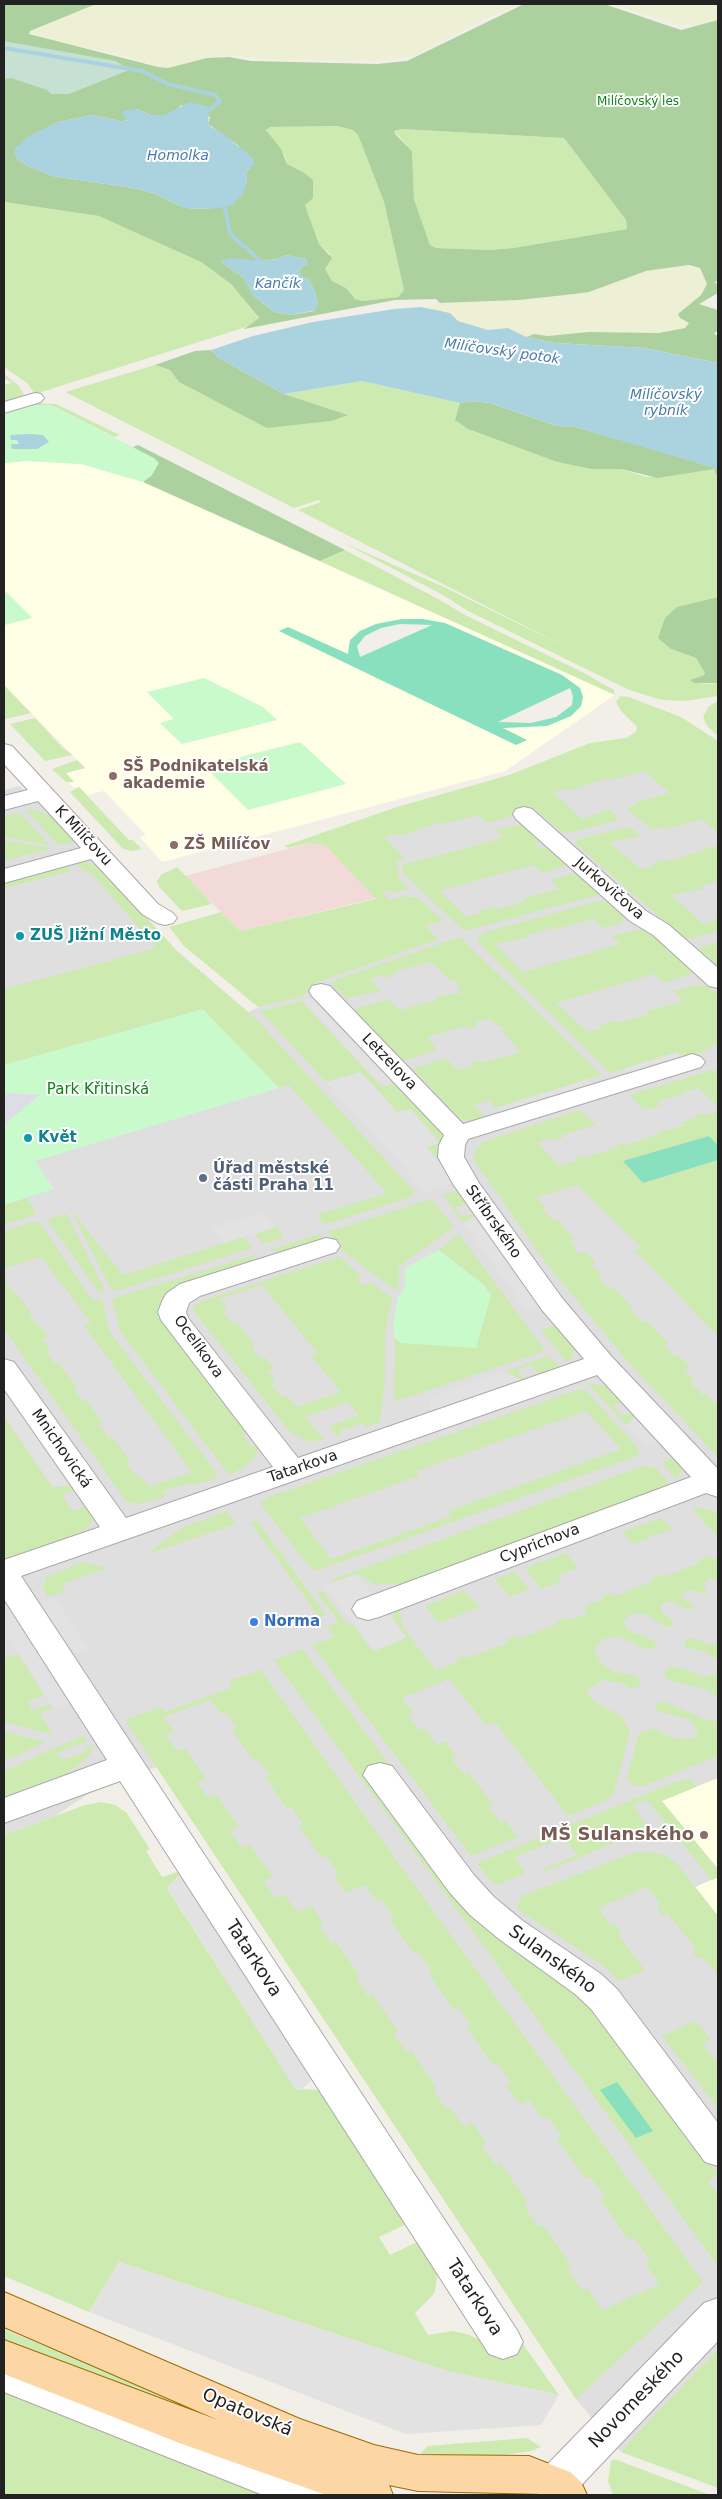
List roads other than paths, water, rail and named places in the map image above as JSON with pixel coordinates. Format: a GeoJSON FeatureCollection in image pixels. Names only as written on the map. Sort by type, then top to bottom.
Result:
{"type":"FeatureCollection","features":[{"type":"Feature","properties":{"kind":"main road","name":"Opatovská"},"geometry":{"type":"LineString","coordinates":[[4,2309],[288,2432],[374,2463],[418,2473],[529,2474],[560,2490]]}},
{"type":"Feature","properties":{"kind":"main road","name":"Opatovská"},"geometry":{"type":"LineString","coordinates":[[4,2357],[196,2431],[275,2457],[373,2495]]}},
{"type":"Feature","properties":{"kind":"main road","name":"Opatovská"},"geometry":{"type":"LineString","coordinates":[[464,2495],[480,2482],[501,2474]]}},
{"type":"Feature","properties":{"kind":"street"},"geometry":{"type":"LineString","coordinates":[[4,408],[34,398]]}},
{"type":"Feature","properties":{"kind":"street","name":"K Milíčovu"},"geometry":{"type":"LineString","coordinates":[[4,750],[150,909],[164,918]]}},
{"type":"Feature","properties":{"kind":"street"},"geometry":{"type":"LineString","coordinates":[[4,803],[43,793]]}},
{"type":"Feature","properties":{"kind":"street","name":"Jurkovičova"},"geometry":{"type":"LineString","coordinates":[[524,814],[638,916],[661,930],[718,981]]}},
{"type":"Feature","properties":{"kind":"street"},"geometry":{"type":"LineString","coordinates":[[4,876],[96,851]]}},
{"type":"Feature","properties":{"kind":"street","name":"Letzelova"},"geometry":{"type":"LineString","coordinates":[[321,991],[458,1134]]}},
{"type":"Feature","properties":{"kind":"street"},"geometry":{"type":"LineString","coordinates":[[458,1134],[692,1062]]}},
{"type":"Feature","properties":{"kind":"street","name":"Stříbrského"},"geometry":{"type":"LineString","coordinates":[[458,1134],[451,1151],[453,1164],[552,1304],[602,1363],[715,1484]]}},
{"type":"Feature","properties":{"kind":"street","name":"Ocelíkova"},"geometry":{"type":"LineString","coordinates":[[292,1471],[175,1320],[172,1312],[173,1304],[190,1290],[326,1246]]}},
{"type":"Feature","properties":{"kind":"street","name":"Tatarkova"},"geometry":{"type":"LineString","coordinates":[[4,1571],[602,1363]]}},
{"type":"Feature","properties":{"kind":"street","name":"Mnichovická"},"geometry":{"type":"LineString","coordinates":[[4,1368],[119,1531]]}},
{"type":"Feature","properties":{"kind":"street","name":"Cyprichova"},"geometry":{"type":"LineString","coordinates":[[368,1609],[715,1484]]}},
{"type":"Feature","properties":{"kind":"street","name":"Tatarkova"},"geometry":{"type":"LineString","coordinates":[[4,1575],[503,2342]]}},
{"type":"Feature","properties":{"kind":"street"},"geometry":{"type":"LineString","coordinates":[[4,1810],[128,1765]]}},
{"type":"Feature","properties":{"kind":"street","name":"Sulanského"},"geometry":{"type":"LineString","coordinates":[[380,1775],[462,1884],[482,1906],[511,1930],[588,1984],[604,1999],[718,2151]]}},
{"type":"Feature","properties":{"kind":"street","name":"Novomeského"},"geometry":{"type":"LineString","coordinates":[[560,2490],[718,2315]]}},
{"type":"Feature","properties":{"kind":"street"},"geometry":{"type":"LineString","coordinates":[[4,2374],[310,2495]]}},
{"type":"Feature","properties":{"kind":"water","name":"Homolka"},"geometry":{"type":"Polygon","coordinates":[[[189,102],[206,106],[209,110],[208,124],[253,158],[255,164],[246,172],[247,182],[243,194],[232,205],[210,209],[185,208],[139,189],[53,176],[28,166],[14,154],[16,148],[27,137],[58,122],[93,115],[124,122],[127,120],[122,114],[123,111],[137,109],[150,115],[165,115],[189,102]]]}},
{"type":"Feature","properties":{"kind":"water","name":"Kančík"},"geometry":{"type":"Polygon","coordinates":[[[286,255],[306,259],[307,264],[301,267],[299,272],[301,276],[309,280],[315,292],[318,304],[316,310],[292,315],[274,312],[253,295],[244,278],[220,261],[231,258],[261,261],[277,259],[286,255]]]}},
{"type":"Feature","properties":{"kind":"water","name":"Milíčovský rybník"},"geometry":{"type":"Polygon","coordinates":[[[421,307],[450,313],[458,321],[488,330],[508,328],[526,337],[555,343],[644,348],[718,363],[718,469],[575,427],[557,426],[490,403],[472,401],[460,403],[362,381],[284,394],[219,358],[211,350],[253,336],[313,322],[394,309],[421,307]]]}},
{"type":"Feature","properties":{"kind":"water"},"geometry":{"type":"Polygon","coordinates":[[[10,435],[43,435],[49,442],[37,449],[12,449],[11,444],[19,444],[17,440],[11,440],[10,435]]]}},
{"type":"Feature","properties":{"kind":"waterway"},"geometry":{"type":"LineString","coordinates":[[4,48],[142,71],[168,84],[215,95],[220,101],[209,110]]}},
{"type":"Feature","properties":{"kind":"waterway","name":"Milíčovský potok"},"geometry":{"type":"LineString","coordinates":[[220,202],[225,208],[230,234],[261,261],[265,269]]}},
{"type":"Feature","properties":{"kind":"place","name":"SŠ Podnikatelská akademie"},"geometry":{"type":"Point","coordinates":[113,776]}},
{"type":"Feature","properties":{"kind":"place","name":"ZŠ Milíčov"},"geometry":{"type":"Point","coordinates":[174,845]}},
{"type":"Feature","properties":{"kind":"place","name":"ZUŠ Jižní Město"},"geometry":{"type":"Point","coordinates":[20,936]}},
{"type":"Feature","properties":{"kind":"place","name":"Květ"},"geometry":{"type":"Point","coordinates":[28,1138]}},
{"type":"Feature","properties":{"kind":"place","name":"Úřad městské části Praha 11"},"geometry":{"type":"Point","coordinates":[203,1178]}},
{"type":"Feature","properties":{"kind":"place","name":"Norma"},"geometry":{"type":"Point","coordinates":[254,1622]}},
{"type":"Feature","properties":{"kind":"place","name":"MŠ Sulanského"},"geometry":{"type":"Point","coordinates":[704,1835]}},
{"type":"Feature","properties":{"kind":"park label","name":"Milíčovský les"},"geometry":{"type":"Point","coordinates":[638,102]}},
{"type":"Feature","properties":{"kind":"park label","name":"Park Křitinská"},"geometry":{"type":"Point","coordinates":[98,1090]}}]}
